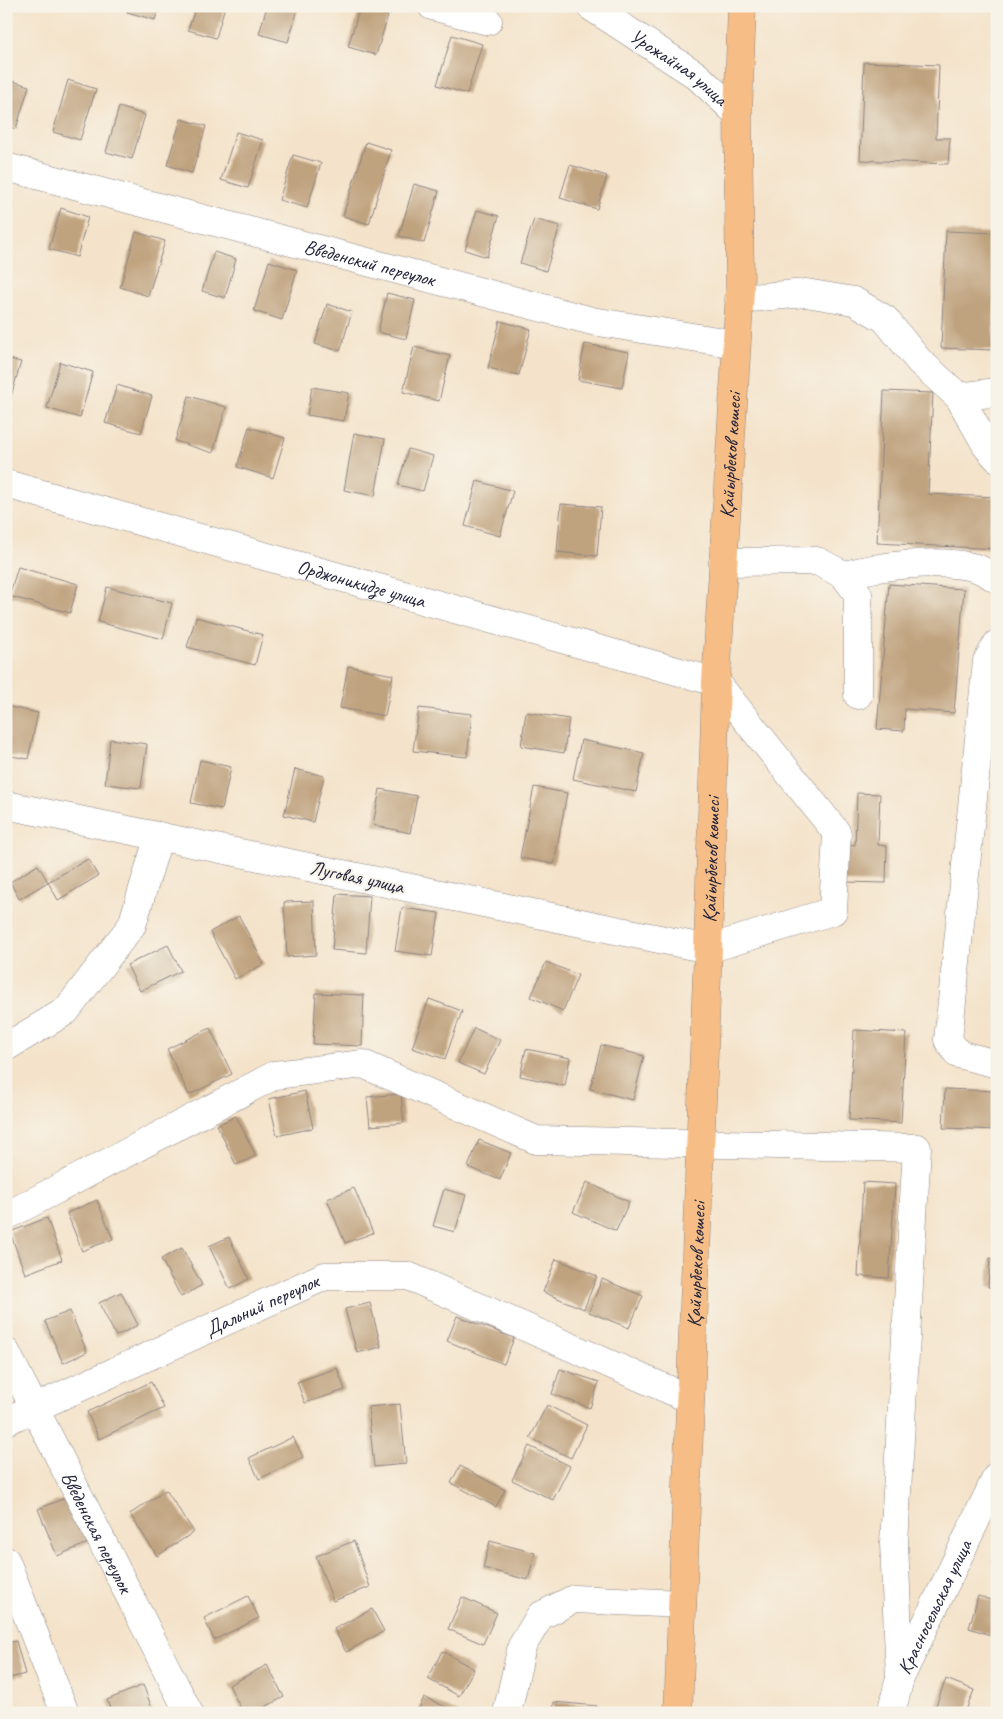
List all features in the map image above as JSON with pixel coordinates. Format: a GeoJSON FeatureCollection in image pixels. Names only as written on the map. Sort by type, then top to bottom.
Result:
{"type":"FeatureCollection","features":[{"type":"Feature","properties":{"kind":"main road","name":"Қайырбеков көшесі"},"geometry":{"type":"LineString","coordinates":[[678,1713],[708,949],[716,682],[739,299],[738,114],[742,6]]}},
{"type":"Feature","properties":{"kind":"street"},"geometry":{"type":"LineString","coordinates":[[432,6],[488,21]]}},
{"type":"Feature","properties":{"kind":"street","name":"Урожайная улица"},"geometry":{"type":"LineString","coordinates":[[590,6],[696,76],[738,114]]}},
{"type":"Feature","properties":{"kind":"street","name":"Введенский переулок"},"geometry":{"type":"LineString","coordinates":[[6,167],[592,320],[736,344]]}},
{"type":"Feature","properties":{"kind":"street"},"geometry":{"type":"LineString","coordinates":[[739,299],[806,293],[854,301],[885,319],[919,361],[960,397],[988,448],[997,458]]}},
{"type":"Feature","properties":{"kind":"street"},"geometry":{"type":"LineString","coordinates":[[960,397],[997,392]]}},
{"type":"Feature","properties":{"kind":"street","name":"Орджоникидзе улица"},"geometry":{"type":"LineString","coordinates":[[6,484],[716,682]]}},
{"type":"Feature","properties":{"kind":"street"},"geometry":{"type":"LineString","coordinates":[[723,562],[816,561],[844,575],[858,594],[858,695]]}},
{"type":"Feature","properties":{"kind":"street"},"geometry":{"type":"LineString","coordinates":[[844,575],[888,565],[941,565],[976,568],[997,579]]}},
{"type":"Feature","properties":{"kind":"street"},"geometry":{"type":"LineString","coordinates":[[997,644],[987,661],[986,792],[948,1040],[958,1054],[975,1060],[997,1064]]}},
{"type":"Feature","properties":{"kind":"street"},"geometry":{"type":"LineString","coordinates":[[708,949],[833,911],[837,833],[716,682]]}},
{"type":"Feature","properties":{"kind":"street","name":"Луговая улица"},"geometry":{"type":"LineString","coordinates":[[6,805],[708,949]]}},
{"type":"Feature","properties":{"kind":"street"},"geometry":{"type":"LineString","coordinates":[[6,1048],[66,1011],[132,925],[159,836]]}},
{"type":"Feature","properties":{"kind":"street"},"geometry":{"type":"LineString","coordinates":[[6,1216],[275,1075],[364,1064],[536,1140],[700,1145],[918,1148],[894,1543],[900,1678]]}},
{"type":"Feature","properties":{"kind":"street","name":"Дальний переулок"},"geometry":{"type":"LineString","coordinates":[[6,1421],[325,1276],[408,1276],[690,1399]]}},
{"type":"Feature","properties":{"kind":"street","name":"Введенская переулок"},"geometry":{"type":"LineString","coordinates":[[6,1352],[189,1713]]}},
{"type":"Feature","properties":{"kind":"street","name":"Красносельская улица"},"geometry":{"type":"LineString","coordinates":[[891,1713],[900,1678],[996,1478]]}},
{"type":"Feature","properties":{"kind":"street"},"geometry":{"type":"LineString","coordinates":[[6,1561],[65,1713]]}},
{"type":"Feature","properties":{"kind":"street"},"geometry":{"type":"LineString","coordinates":[[507,1713],[522,1646],[540,1616],[574,1599],[682,1604]]}},
{"type":"Feature","properties":{"kind":"building"},"geometry":{"type":"Polygon","coordinates":[[[128,6],[159,6],[155,20],[127,12],[128,6]]]}},
{"type":"Feature","properties":{"kind":"building"},"geometry":{"type":"Polygon","coordinates":[[[196,6],[225,6],[216,38],[188,30],[196,6]]]}},
{"type":"Feature","properties":{"kind":"building"},"geometry":{"type":"Polygon","coordinates":[[[267,6],[299,6],[288,42],[259,34],[267,6]]]}},
{"type":"Feature","properties":{"kind":"building"},"geometry":{"type":"Polygon","coordinates":[[[360,7],[388,16],[376,55],[348,47],[360,7]]]}},
{"type":"Feature","properties":{"kind":"building"},"geometry":{"type":"Polygon","coordinates":[[[452,35],[482,44],[467,94],[437,85],[452,35]]]}},
{"type":"Feature","properties":{"kind":"building"},"geometry":{"type":"Polygon","coordinates":[[[864,62],[939,65],[936,138],[950,138],[948,164],[860,160],[864,62]]]}},
{"type":"Feature","properties":{"kind":"building"},"geometry":{"type":"Polygon","coordinates":[[[6,79],[29,86],[16,129],[6,126],[6,79]]]}},
{"type":"Feature","properties":{"kind":"building"},"geometry":{"type":"Polygon","coordinates":[[[68,80],[96,89],[80,140],[53,132],[68,80]]]}},
{"type":"Feature","properties":{"kind":"building"},"geometry":{"type":"Polygon","coordinates":[[[119,107],[145,115],[132,159],[106,152],[119,107]]]}},
{"type":"Feature","properties":{"kind":"building"},"geometry":{"type":"Polygon","coordinates":[[[181,119],[206,126],[192,173],[167,165],[181,119]]]}},
{"type":"Feature","properties":{"kind":"building"},"geometry":{"type":"Polygon","coordinates":[[[236,132],[263,140],[248,188],[221,180],[236,132]]]}},
{"type":"Feature","properties":{"kind":"building"},"geometry":{"type":"Polygon","coordinates":[[[366,142],[391,150],[369,224],[343,216],[366,142]]]}},
{"type":"Feature","properties":{"kind":"building"},"geometry":{"type":"Polygon","coordinates":[[[293,155],[321,163],[307,208],[279,200],[293,155]]]}},
{"type":"Feature","properties":{"kind":"building"},"geometry":{"type":"Polygon","coordinates":[[[570,165],[607,176],[597,209],[560,198],[570,165]]]}},
{"type":"Feature","properties":{"kind":"building"},"geometry":{"type":"Polygon","coordinates":[[[414,184],[439,191],[424,243],[399,236],[414,184]]]}},
{"type":"Feature","properties":{"kind":"building"},"geometry":{"type":"Polygon","coordinates":[[[61,208],[88,217],[77,257],[49,249],[61,208]]]}},
{"type":"Feature","properties":{"kind":"building"},"geometry":{"type":"Polygon","coordinates":[[[477,210],[499,216],[487,257],[465,250],[477,210]]]}},
{"type":"Feature","properties":{"kind":"building"},"geometry":{"type":"Polygon","coordinates":[[[534,219],[560,226],[546,271],[520,263],[534,219]]]}},
{"type":"Feature","properties":{"kind":"building"},"geometry":{"type":"Polygon","coordinates":[[[946,231],[997,233],[993,350],[941,348],[946,231]]]}},
{"type":"Feature","properties":{"kind":"building"},"geometry":{"type":"Polygon","coordinates":[[[136,232],[165,241],[148,296],[120,287],[136,232]]]}},
{"type":"Feature","properties":{"kind":"building"},"geometry":{"type":"Polygon","coordinates":[[[214,252],[236,259],[225,298],[202,291],[214,252]]]}},
{"type":"Feature","properties":{"kind":"building"},"geometry":{"type":"Polygon","coordinates":[[[269,261],[297,270],[282,320],[254,311],[269,261]]]}},
{"type":"Feature","properties":{"kind":"building"},"geometry":{"type":"Polygon","coordinates":[[[387,293],[415,300],[406,339],[378,332],[387,293]]]}},
{"type":"Feature","properties":{"kind":"building"},"geometry":{"type":"Polygon","coordinates":[[[327,304],[352,312],[340,351],[315,344],[327,304]]]}},
{"type":"Feature","properties":{"kind":"building"},"geometry":{"type":"Polygon","coordinates":[[[500,321],[531,329],[519,375],[488,368],[500,321]]]}},
{"type":"Feature","properties":{"kind":"building"},"geometry":{"type":"Polygon","coordinates":[[[585,344],[629,352],[622,388],[578,380],[585,344]]]}},
{"type":"Feature","properties":{"kind":"building"},"geometry":{"type":"Polygon","coordinates":[[[414,347],[450,356],[439,401],[403,392],[414,347]]]}},
{"type":"Feature","properties":{"kind":"building"},"geometry":{"type":"Polygon","coordinates":[[[6,358],[21,362],[7,410],[6,410],[6,358]]]}},
{"type":"Feature","properties":{"kind":"building"},"geometry":{"type":"Polygon","coordinates":[[[60,362],[93,372],[80,418],[47,408],[60,362]]]}},
{"type":"Feature","properties":{"kind":"building"},"geometry":{"type":"Polygon","coordinates":[[[117,385],[152,396],[141,433],[105,423],[117,385]]]}},
{"type":"Feature","properties":{"kind":"building"},"geometry":{"type":"Polygon","coordinates":[[[312,387],[349,393],[344,421],[307,415],[312,387]]]}},
{"type":"Feature","properties":{"kind":"building"},"geometry":{"type":"Polygon","coordinates":[[[884,391],[933,393],[928,494],[997,497],[997,549],[877,543],[884,391]]]}},
{"type":"Feature","properties":{"kind":"building"},"geometry":{"type":"Polygon","coordinates":[[[189,396],[226,407],[213,453],[175,441],[189,396]]]}},
{"type":"Feature","properties":{"kind":"building"},"geometry":{"type":"Polygon","coordinates":[[[249,427],[285,438],[273,478],[237,467],[249,427]]]}},
{"type":"Feature","properties":{"kind":"building"},"geometry":{"type":"Polygon","coordinates":[[[354,433],[385,439],[375,496],[344,490],[354,433]]]}},
{"type":"Feature","properties":{"kind":"building"},"geometry":{"type":"Polygon","coordinates":[[[408,449],[433,456],[423,491],[398,485],[408,449]]]}},
{"type":"Feature","properties":{"kind":"building"},"geometry":{"type":"Polygon","coordinates":[[[477,481],[513,491],[500,536],[465,526],[477,481]]]}},
{"type":"Feature","properties":{"kind":"building"},"geometry":{"type":"Polygon","coordinates":[[[561,504],[601,507],[597,556],[557,552],[561,504]]]}},
{"type":"Feature","properties":{"kind":"building"},"geometry":{"type":"Polygon","coordinates":[[[18,567],[78,584],[70,613],[9,596],[18,567]]]}},
{"type":"Feature","properties":{"kind":"building"},"geometry":{"type":"Polygon","coordinates":[[[889,584],[964,589],[954,713],[905,709],[904,731],[877,729],[889,584]]]}},
{"type":"Feature","properties":{"kind":"building"},"geometry":{"type":"Polygon","coordinates":[[[107,587],[172,603],[163,639],[98,622],[107,587]]]}},
{"type":"Feature","properties":{"kind":"building"},"geometry":{"type":"Polygon","coordinates":[[[196,617],[263,635],[255,665],[187,647],[196,617]]]}},
{"type":"Feature","properties":{"kind":"building"},"geometry":{"type":"Polygon","coordinates":[[[348,666],[393,675],[385,716],[340,708],[348,666]]]}},
{"type":"Feature","properties":{"kind":"building"},"geometry":{"type":"Polygon","coordinates":[[[6,706],[38,713],[28,759],[6,755],[6,706]]]}},
{"type":"Feature","properties":{"kind":"building"},"geometry":{"type":"Polygon","coordinates":[[[419,708],[472,714],[467,757],[413,751],[419,708]]]}},
{"type":"Feature","properties":{"kind":"building"},"geometry":{"type":"Polygon","coordinates":[[[526,712],[569,719],[564,753],[521,746],[526,712]]]}},
{"type":"Feature","properties":{"kind":"building"},"geometry":{"type":"Polygon","coordinates":[[[110,739],[147,744],[141,788],[105,784],[110,739]]]}},
{"type":"Feature","properties":{"kind":"building"},"geometry":{"type":"Polygon","coordinates":[[[581,740],[644,753],[636,792],[573,779],[581,740]]]}},
{"type":"Feature","properties":{"kind":"building"},"geometry":{"type":"Polygon","coordinates":[[[200,760],[231,767],[222,809],[191,803],[200,760]]]}},
{"type":"Feature","properties":{"kind":"building"},"geometry":{"type":"Polygon","coordinates":[[[295,769],[324,776],[313,822],[284,815],[295,769]]]}},
{"type":"Feature","properties":{"kind":"building"},"geometry":{"type":"Polygon","coordinates":[[[534,787],[567,793],[554,864],[520,858],[534,787]]]}},
{"type":"Feature","properties":{"kind":"building"},"geometry":{"type":"Polygon","coordinates":[[[380,789],[417,796],[410,833],[373,825],[380,789]]]}},
{"type":"Feature","properties":{"kind":"building"},"geometry":{"type":"Polygon","coordinates":[[[857,793],[880,794],[878,845],[887,846],[886,883],[844,882],[846,844],[855,845],[857,793]]]}},
{"type":"Feature","properties":{"kind":"building"},"geometry":{"type":"Polygon","coordinates":[[[88,859],[98,876],[58,900],[48,882],[88,859]]]}},
{"type":"Feature","properties":{"kind":"building"},"geometry":{"type":"Polygon","coordinates":[[[38,865],[48,882],[19,899],[10,882],[38,865]]]}},
{"type":"Feature","properties":{"kind":"building"},"geometry":{"type":"Polygon","coordinates":[[[337,894],[370,896],[366,953],[332,950],[337,894]]]}},
{"type":"Feature","properties":{"kind":"building"},"geometry":{"type":"Polygon","coordinates":[[[314,901],[316,955],[287,957],[284,902],[314,901]]]}},
{"type":"Feature","properties":{"kind":"building"},"geometry":{"type":"Polygon","coordinates":[[[402,908],[439,913],[432,956],[395,951],[402,908]]]}},
{"type":"Feature","properties":{"kind":"building"},"geometry":{"type":"Polygon","coordinates":[[[239,916],[264,964],[235,979],[210,932],[239,916]]]}},
{"type":"Feature","properties":{"kind":"building"},"geometry":{"type":"Polygon","coordinates":[[[168,945],[181,971],[140,991],[127,965],[168,945]]]}},
{"type":"Feature","properties":{"kind":"building"},"geometry":{"type":"Polygon","coordinates":[[[546,962],[578,975],[563,1011],[531,997],[546,962]]]}},
{"type":"Feature","properties":{"kind":"building"},"geometry":{"type":"Polygon","coordinates":[[[316,993],[364,995],[362,1046],[313,1044],[316,993]]]}},
{"type":"Feature","properties":{"kind":"building"},"geometry":{"type":"Polygon","coordinates":[[[429,999],[462,1011],[445,1059],[412,1048],[429,999]]]}},
{"type":"Feature","properties":{"kind":"building"},"geometry":{"type":"Polygon","coordinates":[[[210,1028],[232,1074],[189,1095],[167,1049],[210,1028]]]}},
{"type":"Feature","properties":{"kind":"building"},"geometry":{"type":"Polygon","coordinates":[[[474,1028],[500,1040],[484,1074],[458,1063],[474,1028]]]}},
{"type":"Feature","properties":{"kind":"building"},"geometry":{"type":"Polygon","coordinates":[[[854,1030],[906,1033],[901,1123],[849,1120],[854,1030]]]}},
{"type":"Feature","properties":{"kind":"building"},"geometry":{"type":"Polygon","coordinates":[[[601,1045],[644,1056],[633,1100],[590,1089],[601,1045]]]}},
{"type":"Feature","properties":{"kind":"building"},"geometry":{"type":"Polygon","coordinates":[[[526,1049],[570,1058],[565,1086],[520,1076],[526,1049]]]}},
{"type":"Feature","properties":{"kind":"building"},"geometry":{"type":"Polygon","coordinates":[[[945,1089],[997,1091],[997,1130],[943,1128],[945,1089]]]}},
{"type":"Feature","properties":{"kind":"building"},"geometry":{"type":"Polygon","coordinates":[[[305,1091],[313,1128],[277,1136],[269,1099],[305,1091]]]}},
{"type":"Feature","properties":{"kind":"building"},"geometry":{"type":"Polygon","coordinates":[[[401,1094],[404,1123],[370,1126],[367,1097],[401,1094]]]}},
{"type":"Feature","properties":{"kind":"building"},"geometry":{"type":"Polygon","coordinates":[[[236,1116],[256,1156],[236,1165],[217,1125],[236,1116]]]}},
{"type":"Feature","properties":{"kind":"building"},"geometry":{"type":"Polygon","coordinates":[[[479,1140],[511,1153],[500,1180],[468,1167],[479,1140]]]}},
{"type":"Feature","properties":{"kind":"building"},"geometry":{"type":"Polygon","coordinates":[[[587,1182],[629,1202],[616,1231],[573,1212],[587,1182]]]}},
{"type":"Feature","properties":{"kind":"building"},"geometry":{"type":"Polygon","coordinates":[[[863,1182],[895,1184],[889,1278],[858,1276],[863,1182]]]}},
{"type":"Feature","properties":{"kind":"building"},"geometry":{"type":"Polygon","coordinates":[[[354,1188],[373,1233],[345,1243],[327,1199],[354,1188]]]}},
{"type":"Feature","properties":{"kind":"building"},"geometry":{"type":"Polygon","coordinates":[[[444,1189],[466,1195],[455,1232],[433,1226],[444,1189]]]}},
{"type":"Feature","properties":{"kind":"building"},"geometry":{"type":"Polygon","coordinates":[[[97,1200],[113,1239],[82,1251],[67,1213],[97,1200]]]}},
{"type":"Feature","properties":{"kind":"building"},"geometry":{"type":"Polygon","coordinates":[[[47,1218],[62,1260],[25,1274],[10,1232],[47,1218]]]}},
{"type":"Feature","properties":{"kind":"building"},"geometry":{"type":"Polygon","coordinates":[[[229,1237],[249,1279],[230,1289],[209,1246],[229,1237]]]}},
{"type":"Feature","properties":{"kind":"building"},"geometry":{"type":"Polygon","coordinates":[[[182,1248],[202,1285],[181,1297],[161,1259],[182,1248]]]}},
{"type":"Feature","properties":{"kind":"building"},"geometry":{"type":"Polygon","coordinates":[[[990,1258],[997,1259],[997,1287],[988,1287],[990,1258]]]}},
{"type":"Feature","properties":{"kind":"building"},"geometry":{"type":"Polygon","coordinates":[[[556,1259],[597,1276],[584,1309],[543,1292],[556,1259]]]}},
{"type":"Feature","properties":{"kind":"building"},"geometry":{"type":"Polygon","coordinates":[[[602,1279],[643,1296],[629,1328],[589,1312],[602,1279]]]}},
{"type":"Feature","properties":{"kind":"building"},"geometry":{"type":"Polygon","coordinates":[[[121,1292],[138,1325],[116,1336],[99,1303],[121,1292]]]}},
{"type":"Feature","properties":{"kind":"building"},"geometry":{"type":"Polygon","coordinates":[[[370,1303],[381,1347],[357,1353],[345,1309],[370,1303]]]}},
{"type":"Feature","properties":{"kind":"building"},"geometry":{"type":"Polygon","coordinates":[[[70,1311],[87,1352],[63,1363],[45,1321],[70,1311]]]}},
{"type":"Feature","properties":{"kind":"building"},"geometry":{"type":"Polygon","coordinates":[[[457,1316],[514,1338],[504,1364],[447,1341],[457,1316]]]}},
{"type":"Feature","properties":{"kind":"building"},"geometry":{"type":"Polygon","coordinates":[[[337,1368],[345,1390],[305,1403],[297,1382],[337,1368]]]}},
{"type":"Feature","properties":{"kind":"building"},"geometry":{"type":"Polygon","coordinates":[[[560,1369],[599,1382],[590,1408],[552,1394],[560,1369]]]}},
{"type":"Feature","properties":{"kind":"building"},"geometry":{"type":"Polygon","coordinates":[[[151,1382],[164,1408],[99,1439],[87,1412],[151,1382]]]}},
{"type":"Feature","properties":{"kind":"building"},"geometry":{"type":"Polygon","coordinates":[[[400,1404],[406,1464],[374,1467],[368,1407],[400,1404]]]}},
{"type":"Feature","properties":{"kind":"building"},"geometry":{"type":"Polygon","coordinates":[[[547,1405],[587,1425],[571,1458],[530,1438],[547,1405]]]}},
{"type":"Feature","properties":{"kind":"building"},"geometry":{"type":"Polygon","coordinates":[[[293,1437],[303,1457],[259,1479],[249,1458],[293,1437]]]}},
{"type":"Feature","properties":{"kind":"building"},"geometry":{"type":"Polygon","coordinates":[[[529,1446],[570,1466],[553,1500],[512,1480],[529,1446]]]}},
{"type":"Feature","properties":{"kind":"building"},"geometry":{"type":"Polygon","coordinates":[[[460,1466],[505,1490],[496,1507],[451,1483],[460,1466]]]}},
{"type":"Feature","properties":{"kind":"building"},"geometry":{"type":"Polygon","coordinates":[[[166,1490],[194,1532],[157,1556],[130,1514],[166,1490]]]}},
{"type":"Feature","properties":{"kind":"building"},"geometry":{"type":"Polygon","coordinates":[[[75,1494],[95,1540],[57,1556],[38,1509],[75,1494]]]}},
{"type":"Feature","properties":{"kind":"building"},"geometry":{"type":"Polygon","coordinates":[[[354,1541],[370,1587],[333,1601],[316,1556],[354,1541]]]}},
{"type":"Feature","properties":{"kind":"building"},"geometry":{"type":"Polygon","coordinates":[[[490,1541],[535,1553],[528,1580],[483,1568],[490,1541]]]}},
{"type":"Feature","properties":{"kind":"building"},"geometry":{"type":"Polygon","coordinates":[[[997,1551],[997,1565],[992,1563],[997,1551]]]}},
{"type":"Feature","properties":{"kind":"building"},"geometry":{"type":"Polygon","coordinates":[[[248,1596],[259,1618],[214,1640],[204,1618],[248,1596]]]}},
{"type":"Feature","properties":{"kind":"building"},"geometry":{"type":"Polygon","coordinates":[[[978,1596],[997,1602],[997,1637],[969,1628],[978,1596]]]}},
{"type":"Feature","properties":{"kind":"building"},"geometry":{"type":"Polygon","coordinates":[[[462,1597],[497,1613],[483,1644],[448,1629],[462,1597]]]}},
{"type":"Feature","properties":{"kind":"building"},"geometry":{"type":"Polygon","coordinates":[[[372,1609],[384,1631],[346,1652],[334,1629],[372,1609]]]}},
{"type":"Feature","properties":{"kind":"building"},"geometry":{"type":"Polygon","coordinates":[[[16,1641],[25,1674],[6,1679],[6,1643],[16,1641]]]}},
{"type":"Feature","properties":{"kind":"building"},"geometry":{"type":"Polygon","coordinates":[[[442,1651],[474,1669],[459,1696],[428,1679],[442,1651]]]}},
{"type":"Feature","properties":{"kind":"building"},"geometry":{"type":"Polygon","coordinates":[[[267,1665],[284,1697],[254,1713],[243,1713],[229,1685],[267,1665]]]}},
{"type":"Feature","properties":{"kind":"building"},"geometry":{"type":"Polygon","coordinates":[[[946,1679],[974,1690],[965,1713],[933,1713],[946,1679]]]}},
{"type":"Feature","properties":{"kind":"building"},"geometry":{"type":"Polygon","coordinates":[[[143,1685],[154,1713],[112,1713],[107,1700],[143,1685]]]}},
{"type":"Feature","properties":{"kind":"building"},"geometry":{"type":"Polygon","coordinates":[[[424,1697],[459,1713],[417,1713],[424,1697]]]}},
{"type":"Feature","properties":{"kind":"building"},"geometry":{"type":"Polygon","coordinates":[[[554,1702],[597,1706],[596,1713],[553,1713],[554,1702]]]}}]}
